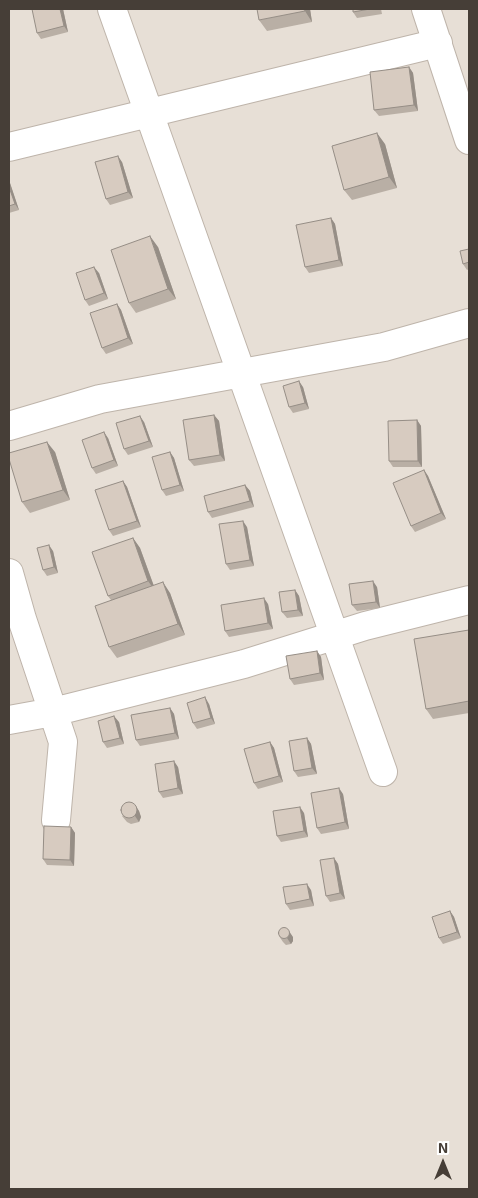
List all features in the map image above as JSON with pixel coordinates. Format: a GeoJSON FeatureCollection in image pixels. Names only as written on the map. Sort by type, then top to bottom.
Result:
{"type":"FeatureCollection","features":[{"type":"Feature","properties":{"kind":"street"},"geometry":{"type":"LineString","coordinates":[[112,9],[384,772]]}},
{"type":"Feature","properties":{"kind":"street"},"geometry":{"type":"LineString","coordinates":[[426,9],[469,140]]}},
{"type":"Feature","properties":{"kind":"street"},"geometry":{"type":"LineString","coordinates":[[9,147],[438,42]]}},
{"type":"Feature","properties":{"kind":"street"},"geometry":{"type":"LineString","coordinates":[[9,426],[100,399],[384,348],[469,323]]}},
{"type":"Feature","properties":{"kind":"street"},"geometry":{"type":"LineString","coordinates":[[9,573],[22,619],[63,742],[56,820]]}},
{"type":"Feature","properties":{"kind":"street"},"geometry":{"type":"LineString","coordinates":[[9,720],[53,712],[244,664],[365,626],[469,600]]}},
{"type":"Feature","properties":{"kind":"shaded area"},"geometry":{"type":"Polygon","coordinates":[[[9,9],[469,9],[469,1189],[9,1189],[9,9]]]}},
{"type":"Feature","properties":{"kind":"building"},"geometry":{"type":"Polygon","coordinates":[[[32,9],[60,9],[64,26],[37,33],[32,9]]]}},
{"type":"Feature","properties":{"kind":"building"},"geometry":{"type":"Polygon","coordinates":[[[257,9],[304,9],[305,11],[259,20],[257,9]]]}},
{"type":"Feature","properties":{"kind":"building"},"geometry":{"type":"Polygon","coordinates":[[[353,9],[370,9],[353,12],[353,9]]]}},
{"type":"Feature","properties":{"kind":"building"},"geometry":{"type":"Polygon","coordinates":[[[409,67],[414,105],[374,110],[370,72],[409,67]]]}},
{"type":"Feature","properties":{"kind":"building"},"geometry":{"type":"Polygon","coordinates":[[[377,133],[389,177],[344,190],[332,146],[377,133]]]}},
{"type":"Feature","properties":{"kind":"building"},"geometry":{"type":"Polygon","coordinates":[[[118,156],[128,192],[106,199],[95,162],[118,156]]]}},
{"type":"Feature","properties":{"kind":"building"},"geometry":{"type":"Polygon","coordinates":[[[9,187],[15,204],[9,206],[9,187]]]}},
{"type":"Feature","properties":{"kind":"building"},"geometry":{"type":"Polygon","coordinates":[[[331,218],[339,260],[305,267],[296,225],[331,218]]]}},
{"type":"Feature","properties":{"kind":"building"},"geometry":{"type":"Polygon","coordinates":[[[150,236],[168,289],[129,303],[111,250],[150,236]]]}},
{"type":"Feature","properties":{"kind":"building"},"geometry":{"type":"Polygon","coordinates":[[[469,249],[469,262],[463,264],[460,251],[469,249]]]}},
{"type":"Feature","properties":{"kind":"building"},"geometry":{"type":"Polygon","coordinates":[[[94,267],[104,293],[85,300],[76,273],[94,267]]]}},
{"type":"Feature","properties":{"kind":"building"},"geometry":{"type":"Polygon","coordinates":[[[117,304],[128,338],[102,348],[90,313],[117,304]]]}},
{"type":"Feature","properties":{"kind":"building"},"geometry":{"type":"Polygon","coordinates":[[[299,381],[305,403],[289,407],[283,386],[299,381]]]}},
{"type":"Feature","properties":{"kind":"building"},"geometry":{"type":"Polygon","coordinates":[[[214,415],[220,455],[189,460],[183,420],[214,415]]]}},
{"type":"Feature","properties":{"kind":"building"},"geometry":{"type":"Polygon","coordinates":[[[140,416],[149,441],[124,449],[116,423],[140,416]]]}},
{"type":"Feature","properties":{"kind":"building"},"geometry":{"type":"Polygon","coordinates":[[[417,420],[418,461],[389,461],[388,421],[417,420]]]}},
{"type":"Feature","properties":{"kind":"building"},"geometry":{"type":"Polygon","coordinates":[[[104,432],[114,460],[92,468],[82,440],[104,432]]]}},
{"type":"Feature","properties":{"kind":"building"},"geometry":{"type":"Polygon","coordinates":[[[47,442],[63,490],[22,502],[9,459],[9,453],[47,442]]]}},
{"type":"Feature","properties":{"kind":"building"},"geometry":{"type":"Polygon","coordinates":[[[170,452],[180,485],[162,490],[152,457],[170,452]]]}},
{"type":"Feature","properties":{"kind":"building"},"geometry":{"type":"Polygon","coordinates":[[[424,470],[441,513],[411,526],[393,483],[424,470]]]}},
{"type":"Feature","properties":{"kind":"building"},"geometry":{"type":"Polygon","coordinates":[[[123,481],[137,521],[109,530],[95,490],[123,481]]]}},
{"type":"Feature","properties":{"kind":"building"},"geometry":{"type":"Polygon","coordinates":[[[245,485],[250,501],[208,512],[204,496],[245,485]]]}},
{"type":"Feature","properties":{"kind":"building"},"geometry":{"type":"Polygon","coordinates":[[[243,521],[250,560],[226,564],[219,524],[243,521]]]}},
{"type":"Feature","properties":{"kind":"building"},"geometry":{"type":"Polygon","coordinates":[[[133,538],[148,581],[108,596],[92,552],[133,538]]]}},
{"type":"Feature","properties":{"kind":"building"},"geometry":{"type":"Polygon","coordinates":[[[49,545],[54,567],[43,570],[37,548],[49,545]]]}},
{"type":"Feature","properties":{"kind":"building"},"geometry":{"type":"Polygon","coordinates":[[[373,581],[376,602],[352,605],[349,584],[373,581]]]}},
{"type":"Feature","properties":{"kind":"building"},"geometry":{"type":"Polygon","coordinates":[[[163,582],[178,624],[109,647],[95,606],[163,582]]]}},
{"type":"Feature","properties":{"kind":"building"},"geometry":{"type":"Polygon","coordinates":[[[295,590],[298,610],[282,612],[279,592],[295,590]]]}},
{"type":"Feature","properties":{"kind":"building"},"geometry":{"type":"Polygon","coordinates":[[[264,598],[268,623],[225,631],[221,605],[264,598]]]}},
{"type":"Feature","properties":{"kind":"building"},"geometry":{"type":"Polygon","coordinates":[[[469,630],[469,701],[426,709],[414,639],[469,630]]]}},
{"type":"Feature","properties":{"kind":"building"},"geometry":{"type":"Polygon","coordinates":[[[317,651],[320,673],[290,679],[286,656],[317,651]]]}},
{"type":"Feature","properties":{"kind":"building"},"geometry":{"type":"Polygon","coordinates":[[[205,697],[211,718],[193,723],[187,703],[205,697]]]}},
{"type":"Feature","properties":{"kind":"building"},"geometry":{"type":"Polygon","coordinates":[[[170,708],[175,733],[136,740],[131,715],[170,708]]]}},
{"type":"Feature","properties":{"kind":"building"},"geometry":{"type":"Polygon","coordinates":[[[114,716],[120,738],[103,742],[98,721],[114,716]]]}},
{"type":"Feature","properties":{"kind":"building"},"geometry":{"type":"Polygon","coordinates":[[[307,738],[312,768],[294,771],[289,741],[307,738]]]}},
{"type":"Feature","properties":{"kind":"building"},"geometry":{"type":"Polygon","coordinates":[[[270,742],[279,776],[254,783],[244,749],[270,742]]]}},
{"type":"Feature","properties":{"kind":"building"},"geometry":{"type":"Polygon","coordinates":[[[174,761],[178,788],[159,792],[155,764],[174,761]]]}},
{"type":"Feature","properties":{"kind":"building"},"geometry":{"type":"Polygon","coordinates":[[[339,788],[345,822],[317,828],[311,793],[339,788]]]}},
{"type":"Feature","properties":{"kind":"building"},"geometry":{"type":"Polygon","coordinates":[[[129,802],[137,810],[129,818],[121,810],[129,802]]]}},
{"type":"Feature","properties":{"kind":"building"},"geometry":{"type":"Polygon","coordinates":[[[300,807],[304,831],[277,836],[273,811],[300,807]]]}},
{"type":"Feature","properties":{"kind":"building"},"geometry":{"type":"Polygon","coordinates":[[[44,826],[71,827],[70,860],[43,859],[44,826]]]}},
{"type":"Feature","properties":{"kind":"building"},"geometry":{"type":"Polygon","coordinates":[[[334,858],[340,893],[326,896],[320,860],[334,858]]]}},
{"type":"Feature","properties":{"kind":"building"},"geometry":{"type":"Polygon","coordinates":[[[307,884],[310,899],[286,904],[283,887],[307,884]]]}},
{"type":"Feature","properties":{"kind":"building"},"geometry":{"type":"Polygon","coordinates":[[[450,911],[457,932],[439,938],[432,917],[450,911]]]}},
{"type":"Feature","properties":{"kind":"building"},"geometry":{"type":"Polygon","coordinates":[[[282,928],[286,928],[289,933],[288,937],[282,938],[279,935],[279,931],[282,928]]]}}]}
